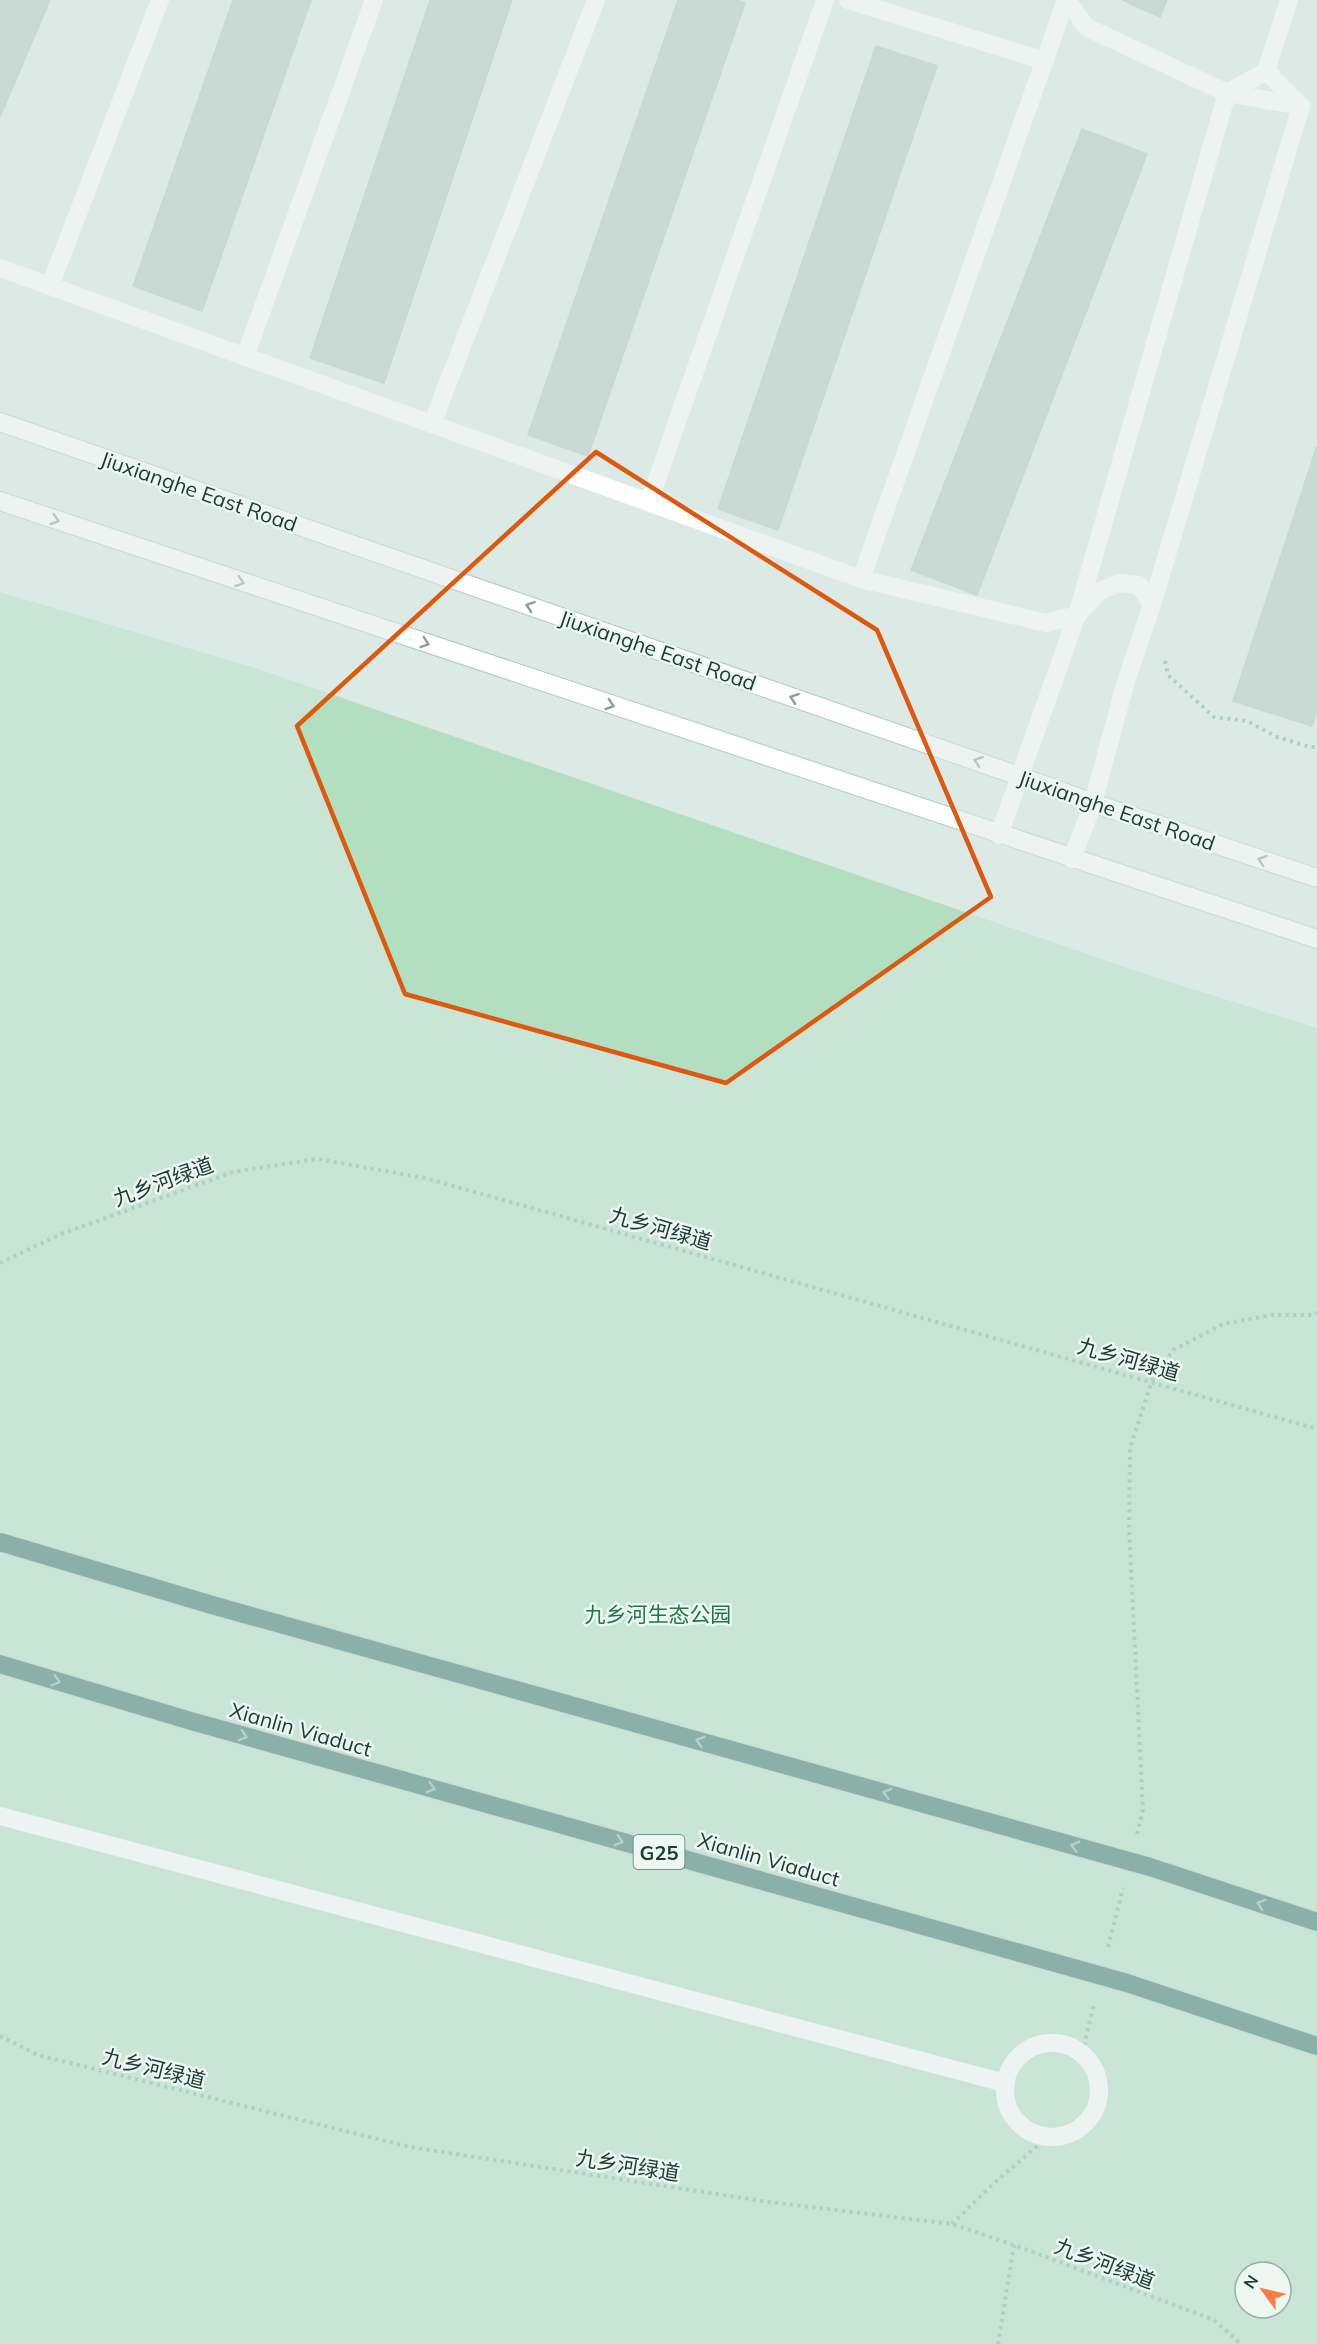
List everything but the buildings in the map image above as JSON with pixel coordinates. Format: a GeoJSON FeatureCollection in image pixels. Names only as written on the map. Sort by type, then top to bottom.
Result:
{"type":"FeatureCollection","features":[{"type":"Feature","properties":{"kind":"highway"},"geometry":{"type":"LineString","coordinates":[[0,1542],[235,1611],[1150,1867],[1317,1922]]}},
{"type":"Feature","properties":{"kind":"highway","name":"Xianlin Viaduct"},"geometry":{"type":"LineString","coordinates":[[0,1664],[191,1721],[1127,1983],[1317,2046]]}},
{"type":"Feature","properties":{"kind":"street"},"geometry":{"type":"LineString","coordinates":[[50,286],[160,0]]}},
{"type":"Feature","properties":{"kind":"street"},"geometry":{"type":"LineString","coordinates":[[245,357],[374,0]]}},
{"type":"Feature","properties":{"kind":"street"},"geometry":{"type":"LineString","coordinates":[[432,424],[596,0]]}},
{"type":"Feature","properties":{"kind":"street"},"geometry":{"type":"LineString","coordinates":[[649,502],[825,0]]}},
{"type":"Feature","properties":{"kind":"street"},"geometry":{"type":"LineString","coordinates":[[848,0],[1045,61]]}},
{"type":"Feature","properties":{"kind":"street"},"geometry":{"type":"LineString","coordinates":[[861,579],[1067,0]]}},
{"type":"Feature","properties":{"kind":"street"},"geometry":{"type":"LineString","coordinates":[[1067,0],[1086,27],[1227,93],[1309,108]]}},
{"type":"Feature","properties":{"kind":"street"},"geometry":{"type":"LineString","coordinates":[[999,835],[1077,615],[1227,93],[1266,71],[1289,0]]}},
{"type":"Feature","properties":{"kind":"street"},"geometry":{"type":"LineString","coordinates":[[1266,71],[1309,108]]}},
{"type":"Feature","properties":{"kind":"street"},"geometry":{"type":"LineString","coordinates":[[1072,859],[1094,803],[1126,681],[1309,108]]}},
{"type":"Feature","properties":{"kind":"street"},"geometry":{"type":"LineString","coordinates":[[0,268],[861,579],[1046,623],[1077,615],[1100,591],[1119,583],[1139,585],[1152,605]]}},
{"type":"Feature","properties":{"kind":"street","name":"Jiuxianghe East Road"},"geometry":{"type":"LineString","coordinates":[[0,422],[1094,803],[1317,878]]}},
{"type":"Feature","properties":{"kind":"street"},"geometry":{"type":"LineString","coordinates":[[0,501],[1317,939]]}},
{"type":"Feature","properties":{"kind":"street"},"geometry":{"type":"LineString","coordinates":[[0,1816],[1005,2083]]}},
{"type":"Feature","properties":{"kind":"street"},"geometry":{"type":"LineString","coordinates":[[1045,2043],[1064,2044],[1082,2053],[1092,2064],[1098,2077],[1099,2093],[1088,2120],[1077,2130],[1048,2137],[1033,2133],[1021,2126],[1013,2117],[1008,2106],[1005,2083],[1012,2064],[1026,2050],[1045,2043]]}},
{"type":"Feature","properties":{"kind":"path"},"geometry":{"type":"LineString","coordinates":[[1162,651],[1168,675],[1214,717],[1247,722],[1277,737],[1317,747]]}},
{"type":"Feature","properties":{"kind":"path","name":"九乡河绿道"},"geometry":{"type":"LineString","coordinates":[[0,1263],[61,1234],[233,1172],[317,1159],[424,1178],[1317,1429]]}},
{"type":"Feature","properties":{"kind":"path"},"geometry":{"type":"LineString","coordinates":[[1134,1844],[1143,1810],[1129,1529],[1130,1448],[1152,1381],[1173,1350],[1223,1324],[1270,1315],[1317,1313]]}},
{"type":"Feature","properties":{"kind":"path"},"geometry":{"type":"LineString","coordinates":[[1108,1948],[1125,1879]]}},
{"type":"Feature","properties":{"kind":"path"},"geometry":{"type":"LineString","coordinates":[[1082,2053],[1096,1995]]}},
{"type":"Feature","properties":{"kind":"path","name":"九乡河绿道"},"geometry":{"type":"LineString","coordinates":[[0,2036],[38,2055],[410,2146],[770,2202],[952,2224],[1214,2320],[1241,2344]]}},
{"type":"Feature","properties":{"kind":"path"},"geometry":{"type":"LineString","coordinates":[[952,2224],[992,2185],[1048,2137]]}},
{"type":"Feature","properties":{"kind":"path"},"geometry":{"type":"LineString","coordinates":[[998,2344],[1014,2245]]}},
{"type":"Feature","properties":{"kind":"highlighted area"},"geometry":{"type":"Polygon","coordinates":[[[596,452],[877,630],[991,897],[726,1083],[405,994],[297,726],[596,452]]]}},
{"type":"Feature","properties":{"kind":"green space","name":"九乡河生态公园"},"geometry":{"type":"Polygon","coordinates":[[[0,592],[255,668],[1148,975],[1317,1028],[1317,2344],[0,2344],[0,592]]]}}]}
